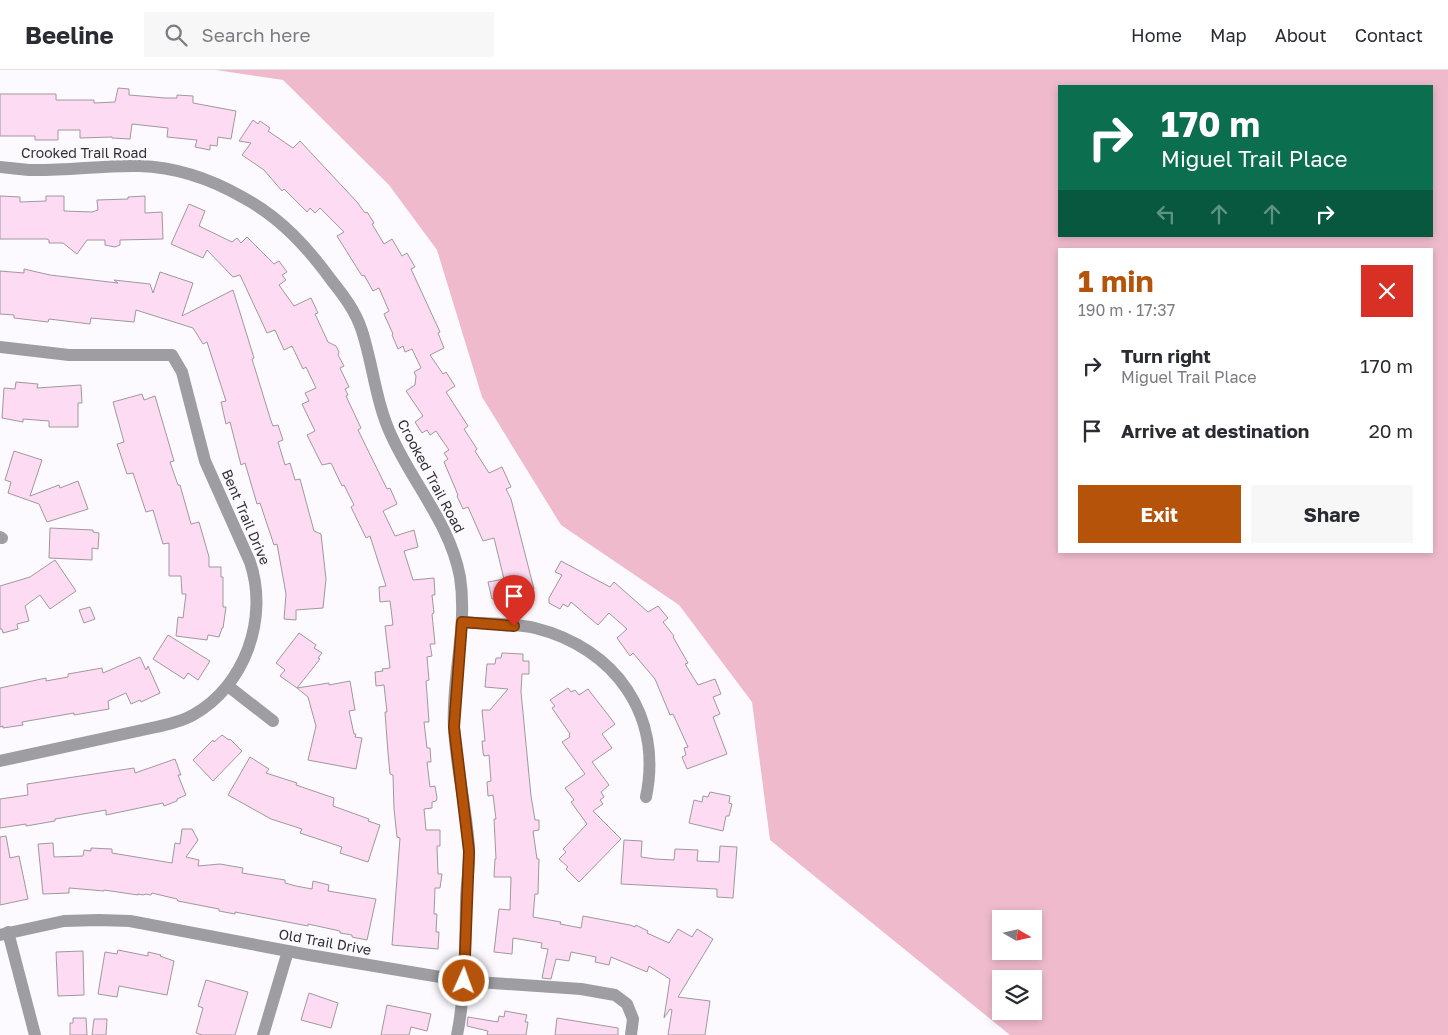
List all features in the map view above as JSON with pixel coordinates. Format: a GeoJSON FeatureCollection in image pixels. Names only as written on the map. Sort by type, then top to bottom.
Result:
{"type":"FeatureCollection","features":[{"type":"Feature","properties":{"kind":"street","name":"Crooked Trail Road"},"geometry":{"type":"LineString","coordinates":[[0,167],[30,170],[142,166],[175,171],[207,180],[232,191],[267,212],[296,236],[347,300],[361,326],[386,424],[400,453],[441,523],[452,548],[460,578],[463,602],[454,727],[469,851],[464,981],[457,1035]]}},
{"type":"Feature","properties":{"kind":"street","name":"Bent Trail Drive"},"geometry":{"type":"LineString","coordinates":[[0,348],[69,355],[172,355],[182,372],[206,461],[250,562],[257,587],[257,612],[248,650],[228,686],[206,706],[180,721],[0,761]]}},
{"type":"Feature","properties":{"kind":"street"},"geometry":{"type":"LineString","coordinates":[[462,622],[532,627],[578,645],[604,664],[625,686],[634,700],[647,731],[650,779],[646,797]]}},
{"type":"Feature","properties":{"kind":"street"},"geometry":{"type":"LineString","coordinates":[[228,686],[272,721]]}},
{"type":"Feature","properties":{"kind":"street","name":"Old Trail Drive"},"geometry":{"type":"LineString","coordinates":[[4,934],[64,921],[130,921],[288,951],[464,981],[574,988],[616,995],[627,1004],[633,1019],[631,1035]]}},
{"type":"Feature","properties":{"kind":"street"},"geometry":{"type":"LineString","coordinates":[[4,934],[35,1035]]}},
{"type":"Feature","properties":{"kind":"street"},"geometry":{"type":"LineString","coordinates":[[263,1035],[288,951]]}},
{"type":"Feature","properties":{"kind":"shaded area"},"geometry":{"type":"Polygon","coordinates":[[[216,70],[1448,70],[1448,1035],[1010,1035],[770,840],[752,702],[679,605],[561,525],[482,397],[437,250],[389,185],[283,80],[216,70]]]}},
{"type":"Feature","properties":{"kind":"building"},"geometry":{"type":"Polygon","coordinates":[[[118,88],[129,89],[129,95],[165,98],[177,98],[177,95],[193,96],[193,103],[236,111],[231,139],[218,137],[217,146],[210,145],[210,150],[195,147],[197,140],[167,137],[168,128],[132,124],[130,139],[112,137],[80,138],[80,130],[58,130],[58,140],[35,140],[35,136],[0,136],[0,94],[56,94],[56,100],[94,100],[94,103],[115,102],[118,88]]]}},
{"type":"Feature","properties":{"kind":"building"},"geometry":{"type":"Polygon","coordinates":[[[253,120],[258,124],[260,121],[270,128],[268,131],[293,148],[300,141],[365,213],[367,212],[384,244],[392,239],[402,256],[407,253],[415,267],[411,269],[440,332],[438,333],[444,348],[430,355],[443,374],[446,372],[455,386],[446,392],[468,426],[464,429],[489,473],[502,467],[511,487],[506,489],[511,499],[534,589],[492,599],[488,582],[504,579],[494,538],[483,541],[468,507],[463,509],[444,462],[448,459],[444,453],[449,450],[436,431],[430,435],[427,430],[422,433],[415,422],[423,416],[406,391],[415,385],[416,376],[414,372],[421,368],[412,349],[405,352],[403,346],[398,349],[384,314],[389,311],[379,288],[373,291],[337,236],[344,232],[320,208],[315,213],[310,208],[307,212],[284,189],[282,191],[264,170],[242,155],[251,143],[239,141],[253,120]]]}},
{"type":"Feature","properties":{"kind":"building"},"geometry":{"type":"Polygon","coordinates":[[[0,196],[20,197],[20,202],[46,201],[46,196],[64,196],[64,211],[92,212],[98,210],[97,200],[128,199],[128,197],[145,196],[145,213],[162,212],[163,239],[120,240],[120,245],[115,247],[105,245],[105,240],[87,240],[77,254],[63,243],[49,243],[47,239],[0,239],[0,196]]]}},
{"type":"Feature","properties":{"kind":"building"},"geometry":{"type":"Polygon","coordinates":[[[189,204],[205,211],[199,226],[232,242],[237,238],[241,243],[247,237],[274,264],[279,261],[287,272],[282,275],[286,280],[279,285],[294,306],[311,298],[318,313],[315,314],[328,342],[336,346],[344,366],[340,368],[349,387],[345,389],[348,395],[346,396],[361,428],[358,430],[387,489],[390,488],[397,504],[383,511],[395,536],[414,530],[418,547],[404,551],[413,580],[434,578],[435,595],[432,595],[434,613],[432,614],[435,644],[430,644],[432,656],[427,657],[429,680],[426,681],[429,722],[424,722],[427,748],[430,748],[431,762],[427,762],[430,787],[435,786],[437,798],[436,801],[432,802],[432,808],[424,809],[426,830],[440,830],[440,846],[437,846],[438,874],[442,874],[440,888],[435,888],[434,914],[437,914],[436,932],[439,932],[438,949],[392,945],[400,838],[397,837],[393,775],[390,774],[384,685],[376,686],[375,672],[390,668],[385,626],[393,625],[390,601],[380,602],[379,587],[386,586],[370,536],[366,538],[351,507],[354,505],[331,463],[322,465],[307,435],[315,431],[302,404],[309,401],[305,393],[316,388],[306,367],[303,369],[292,346],[284,350],[275,330],[267,333],[240,275],[233,277],[207,250],[203,258],[171,244],[189,204]]]}},
{"type":"Feature","properties":{"kind":"building"},"geometry":{"type":"Polygon","coordinates":[[[24,269],[50,275],[118,283],[114,280],[150,284],[153,293],[160,272],[193,283],[182,316],[233,290],[271,421],[273,426],[278,425],[283,440],[278,442],[285,465],[290,463],[295,480],[300,479],[314,531],[321,534],[326,579],[323,608],[296,610],[296,620],[284,619],[286,594],[277,544],[274,545],[260,503],[257,504],[245,463],[241,465],[230,422],[226,424],[221,402],[226,401],[207,342],[203,344],[193,328],[136,310],[134,322],[91,318],[90,324],[49,319],[48,322],[14,318],[14,315],[0,314],[0,271],[24,273],[24,269]]]}},
{"type":"Feature","properties":{"kind":"building"},"geometry":{"type":"Polygon","coordinates":[[[16,382],[38,384],[37,388],[81,385],[82,403],[78,403],[78,427],[49,427],[49,421],[23,419],[23,422],[2,418],[4,388],[15,389],[16,382]]]}},
{"type":"Feature","properties":{"kind":"building"},"geometry":{"type":"Polygon","coordinates":[[[142,394],[144,400],[155,396],[174,461],[170,462],[178,485],[180,485],[191,524],[199,522],[209,557],[209,567],[221,567],[223,607],[226,607],[223,628],[219,637],[208,635],[207,640],[176,636],[178,617],[183,618],[186,594],[182,594],[181,576],[169,576],[169,543],[163,544],[153,510],[146,512],[133,473],[127,474],[117,444],[124,442],[113,402],[142,394]]]}},
{"type":"Feature","properties":{"kind":"building"},"geometry":{"type":"Polygon","coordinates":[[[14,451],[42,460],[30,496],[59,485],[60,488],[78,481],[88,509],[47,522],[39,504],[8,493],[11,482],[5,480],[14,451]]]}},
{"type":"Feature","properties":{"kind":"building"},"geometry":{"type":"Polygon","coordinates":[[[50,528],[93,530],[93,532],[99,533],[98,549],[92,548],[92,560],[49,558],[50,528]]]}},
{"type":"Feature","properties":{"kind":"building"},"geometry":{"type":"Polygon","coordinates":[[[55,560],[76,591],[50,609],[40,595],[25,606],[29,621],[17,624],[18,629],[3,633],[2,629],[0,629],[0,586],[30,577],[55,560]]]}},
{"type":"Feature","properties":{"kind":"building"},"geometry":{"type":"Polygon","coordinates":[[[561,561],[610,587],[614,582],[648,612],[658,606],[668,618],[663,622],[674,636],[688,663],[685,664],[698,685],[715,679],[721,694],[713,697],[720,714],[713,717],[727,754],[687,769],[682,757],[686,755],[684,748],[688,747],[673,714],[670,715],[655,679],[633,653],[630,656],[617,638],[627,629],[609,613],[598,625],[571,602],[568,607],[563,604],[560,609],[549,603],[549,598],[562,575],[555,572],[561,561]]]}},
{"type":"Feature","properties":{"kind":"building"},"geometry":{"type":"Polygon","coordinates":[[[90,607],[95,619],[84,623],[79,610],[90,607]]]}},
{"type":"Feature","properties":{"kind":"building"},"geometry":{"type":"Polygon","coordinates":[[[299,633],[316,645],[314,648],[322,653],[318,658],[320,659],[297,688],[280,676],[285,670],[276,663],[299,633]]]}},
{"type":"Feature","properties":{"kind":"building"},"geometry":{"type":"Polygon","coordinates":[[[168,635],[210,661],[198,680],[188,673],[184,679],[153,659],[168,635]]]}},
{"type":"Feature","properties":{"kind":"building"},"geometry":{"type":"Polygon","coordinates":[[[502,653],[523,654],[523,661],[529,661],[529,674],[522,674],[521,692],[531,796],[535,820],[539,820],[539,830],[533,831],[537,859],[539,859],[538,894],[535,894],[533,917],[581,928],[583,916],[635,927],[636,925],[648,931],[647,933],[669,943],[678,929],[692,937],[697,929],[713,939],[678,997],[710,1001],[705,1035],[668,1035],[672,1010],[670,1009],[664,1018],[670,979],[649,966],[647,972],[611,957],[609,965],[595,962],[596,957],[571,952],[569,961],[556,959],[551,979],[542,978],[548,949],[541,948],[542,943],[513,938],[512,954],[494,952],[499,909],[510,910],[511,877],[494,877],[496,859],[494,819],[496,819],[493,795],[488,796],[487,782],[491,781],[489,755],[484,756],[483,752],[482,741],[485,741],[482,710],[490,710],[508,689],[485,687],[487,664],[495,664],[496,658],[501,658],[502,653]]]}},
{"type":"Feature","properties":{"kind":"building"},"geometry":{"type":"Polygon","coordinates":[[[140,657],[146,670],[148,666],[160,693],[141,702],[140,700],[131,704],[126,693],[108,701],[109,709],[22,722],[23,725],[0,727],[0,688],[46,678],[46,681],[68,677],[68,674],[102,668],[103,673],[140,657]]]}},
{"type":"Feature","properties":{"kind":"building"},"geometry":{"type":"Polygon","coordinates":[[[350,681],[355,710],[349,711],[354,734],[356,734],[355,737],[362,738],[356,769],[308,760],[316,726],[308,697],[297,688],[350,681]]]}},
{"type":"Feature","properties":{"kind":"building"},"geometry":{"type":"Polygon","coordinates":[[[568,688],[571,692],[575,690],[579,695],[588,689],[615,724],[602,734],[612,748],[592,762],[609,785],[601,792],[604,797],[600,800],[603,804],[593,811],[621,839],[579,882],[566,869],[568,867],[559,859],[566,852],[563,849],[587,824],[571,802],[574,800],[565,788],[585,774],[562,742],[570,737],[570,734],[552,708],[555,706],[550,700],[568,688]]]}},
{"type":"Feature","properties":{"kind":"building"},"geometry":{"type":"Polygon","coordinates":[[[222,735],[230,739],[242,751],[213,781],[193,760],[213,740],[214,742],[222,735]]]}},
{"type":"Feature","properties":{"kind":"building"},"geometry":{"type":"Polygon","coordinates":[[[250,757],[269,769],[266,773],[334,798],[333,806],[380,825],[368,862],[340,853],[342,847],[300,833],[302,829],[271,819],[228,795],[250,757]]]}},
{"type":"Feature","properties":{"kind":"building"},"geometry":{"type":"Polygon","coordinates":[[[175,759],[181,775],[178,775],[186,795],[177,799],[177,801],[164,806],[163,803],[106,815],[106,810],[26,826],[26,824],[0,828],[0,799],[28,795],[27,784],[134,768],[135,773],[175,759]]]}},
{"type":"Feature","properties":{"kind":"building"},"geometry":{"type":"Polygon","coordinates":[[[710,792],[730,796],[729,803],[732,804],[729,816],[726,816],[723,831],[689,823],[694,800],[702,802],[703,796],[708,797],[710,792]]]}},
{"type":"Feature","properties":{"kind":"building"},"geometry":{"type":"Polygon","coordinates":[[[182,829],[192,829],[198,840],[186,857],[199,860],[198,866],[220,864],[243,868],[242,873],[285,880],[285,883],[296,886],[312,889],[313,881],[329,885],[328,891],[376,899],[367,940],[340,933],[340,931],[308,924],[308,926],[235,912],[235,914],[219,911],[219,909],[178,901],[177,899],[152,893],[151,895],[138,895],[104,890],[69,888],[69,893],[43,894],[38,844],[53,843],[54,857],[83,856],[84,850],[91,851],[91,848],[112,849],[112,853],[172,863],[175,843],[180,844],[182,829]]]}},
{"type":"Feature","properties":{"kind":"building"},"geometry":{"type":"Polygon","coordinates":[[[6,836],[10,858],[19,856],[28,899],[0,905],[0,837],[6,836]]]}},
{"type":"Feature","properties":{"kind":"building"},"geometry":{"type":"Polygon","coordinates":[[[624,840],[642,841],[641,857],[655,859],[674,860],[675,849],[698,850],[697,861],[719,862],[720,846],[737,847],[733,898],[717,897],[717,889],[621,884],[624,840]]]}},
{"type":"Feature","properties":{"kind":"building"},"geometry":{"type":"Polygon","coordinates":[[[118,950],[148,956],[148,952],[174,961],[167,995],[119,986],[117,997],[98,994],[105,952],[117,954],[118,950]]]}},
{"type":"Feature","properties":{"kind":"building"},"geometry":{"type":"Polygon","coordinates":[[[83,951],[84,995],[58,996],[56,952],[83,951]]]}},
{"type":"Feature","properties":{"kind":"building"},"geometry":{"type":"Polygon","coordinates":[[[206,980],[248,992],[235,1035],[202,1035],[196,1033],[203,1008],[198,1006],[206,980]]]}},
{"type":"Feature","properties":{"kind":"building"},"geometry":{"type":"Polygon","coordinates":[[[309,993],[338,1003],[331,1028],[301,1020],[309,993]]]}},
{"type":"Feature","properties":{"kind":"building"},"geometry":{"type":"Polygon","coordinates":[[[387,1005],[431,1014],[427,1031],[411,1027],[409,1035],[381,1035],[387,1005]]]}},
{"type":"Feature","properties":{"kind":"building"},"geometry":{"type":"Polygon","coordinates":[[[505,1011],[527,1015],[525,1022],[528,1022],[526,1035],[487,1035],[488,1031],[467,1026],[468,1017],[498,1022],[499,1016],[504,1017],[505,1011]]]}},
{"type":"Feature","properties":{"kind":"building"},"geometry":{"type":"Polygon","coordinates":[[[73,1018],[86,1018],[87,1035],[70,1035],[70,1023],[73,1023],[73,1018]]]}},
{"type":"Feature","properties":{"kind":"building"},"geometry":{"type":"Polygon","coordinates":[[[557,1018],[618,1028],[618,1035],[555,1035],[557,1018]]]}},
{"type":"Feature","properties":{"kind":"building"},"geometry":{"type":"Polygon","coordinates":[[[94,1019],[107,1019],[106,1035],[92,1035],[94,1019]]]}},
{"type":"Feature","properties":{"kind":"route"},"geometry":{"type":"LineString","coordinates":[[464,981],[469,851],[454,727],[462,622],[514,626]]}}]}
